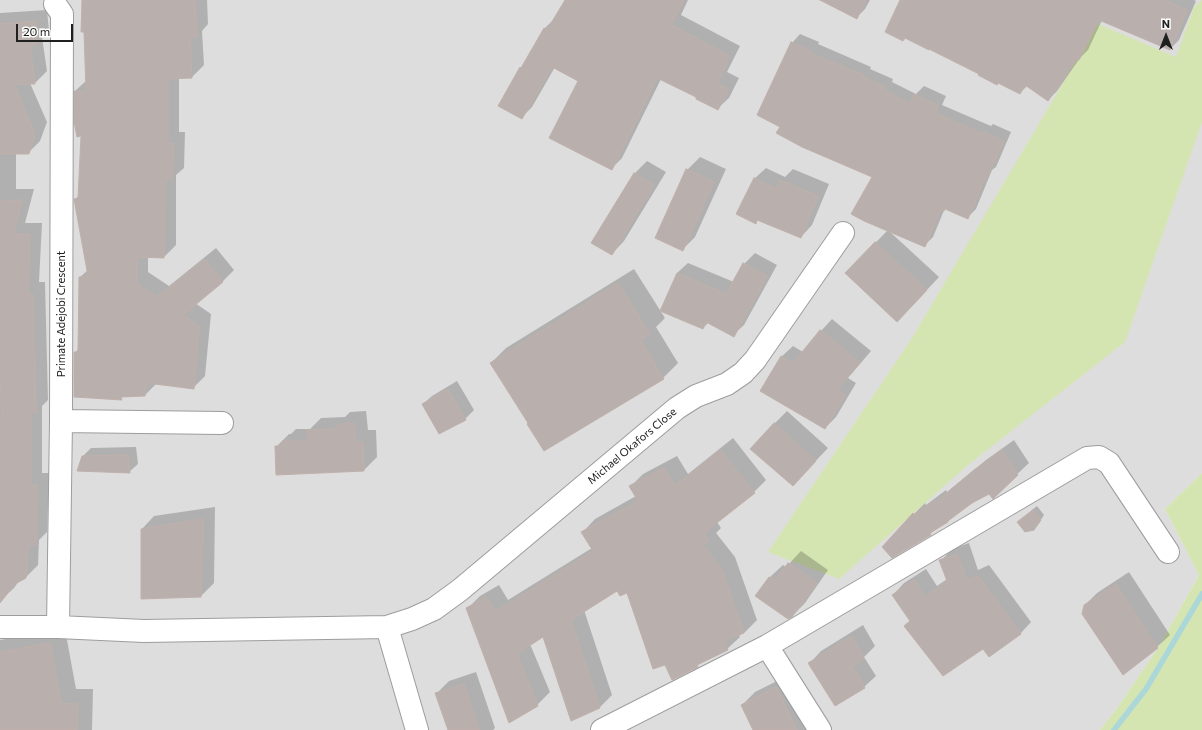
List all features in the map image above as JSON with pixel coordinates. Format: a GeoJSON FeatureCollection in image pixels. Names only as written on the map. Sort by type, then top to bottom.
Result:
{"type":"FeatureCollection","features":[{"type":"Feature","properties":{"kind":"street","name":"Primate Adejobi Crescent"},"geometry":{"type":"LineString","coordinates":[[55,4],[62,14],[61,421],[58,627]]}},
{"type":"Feature","properties":{"kind":"street","name":"Michael Okafors Close"},"geometry":{"type":"LineString","coordinates":[[0,627],[58,627],[144,631],[387,627],[412,619],[434,609],[460,590],[677,408],[696,396],[727,384],[743,374],[755,360],[843,232]]}},
{"type":"Feature","properties":{"kind":"street"},"geometry":{"type":"LineString","coordinates":[[61,421],[222,423]]}},
{"type":"Feature","properties":{"kind":"street"},"geometry":{"type":"LineString","coordinates":[[602,730],[767,646],[1087,458],[1099,457],[1109,463],[1168,552]]}},
{"type":"Feature","properties":{"kind":"street"},"geometry":{"type":"LineString","coordinates":[[387,627],[417,730]]}},
{"type":"Feature","properties":{"kind":"street"},"geometry":{"type":"LineString","coordinates":[[767,646],[820,730]]}},
{"type":"Feature","properties":{"kind":"shaded area"},"geometry":{"type":"Polygon","coordinates":[[[0,0],[1202,0],[1202,473],[1165,509],[1199,575],[1158,648],[1100,730],[0,730],[0,0]]]}},
{"type":"Feature","properties":{"kind":"green space"},"geometry":{"type":"Polygon","coordinates":[[[1202,0],[1202,122],[1125,342],[968,465],[839,579],[768,552],[912,338],[1098,24],[1176,57],[1194,7],[1202,0]]]}},
{"type":"Feature","properties":{"kind":"green space"},"geometry":{"type":"Polygon","coordinates":[[[1202,473],[1202,730],[1100,730],[1158,648],[1199,575],[1165,509],[1202,473]]]}},
{"type":"Feature","properties":{"kind":"building"},"geometry":{"type":"Polygon","coordinates":[[[82,0],[195,0],[197,37],[190,37],[192,78],[168,79],[168,143],[174,144],[172,180],[165,180],[164,258],[137,257],[137,284],[157,297],[204,259],[223,282],[183,315],[199,326],[194,389],[147,383],[145,396],[121,397],[122,400],[74,397],[74,352],[78,352],[79,277],[88,276],[74,199],[78,198],[81,136],[77,137],[74,122],[74,91],[86,91],[84,32],[81,32],[82,0]]]}},
{"type":"Feature","properties":{"kind":"building"},"geometry":{"type":"Polygon","coordinates":[[[565,0],[684,0],[671,25],[730,56],[717,83],[729,89],[718,110],[696,99],[696,97],[657,78],[612,170],[549,138],[578,81],[552,67],[522,119],[498,106],[544,28],[547,30],[565,0]]]}},
{"type":"Feature","properties":{"kind":"building"},"geometry":{"type":"Polygon","coordinates":[[[820,0],[866,0],[857,19],[820,0]]]}},
{"type":"Feature","properties":{"kind":"building"},"geometry":{"type":"Polygon","coordinates":[[[900,0],[1164,0],[1187,10],[1170,50],[1099,20],[1079,60],[1077,59],[1048,101],[1025,85],[1020,94],[998,83],[997,85],[978,75],[979,74],[929,49],[905,38],[903,41],[885,32],[900,0]]]}},
{"type":"Feature","properties":{"kind":"building"},"geometry":{"type":"Polygon","coordinates":[[[36,21],[37,44],[30,44],[35,84],[14,84],[35,134],[29,154],[0,154],[0,24],[36,21]]]}},
{"type":"Feature","properties":{"kind":"building"},"geometry":{"type":"Polygon","coordinates":[[[791,42],[811,51],[810,53],[864,75],[863,77],[886,87],[884,90],[910,104],[914,94],[938,105],[935,113],[983,134],[984,132],[1004,141],[987,177],[986,176],[968,219],[945,209],[944,211],[941,209],[925,247],[851,214],[872,177],[802,147],[776,133],[780,127],[757,115],[791,42]]]}},
{"type":"Feature","properties":{"kind":"building"},"geometry":{"type":"Polygon","coordinates":[[[686,169],[714,182],[683,251],[655,238],[686,169]]]}},
{"type":"Feature","properties":{"kind":"building"},"geometry":{"type":"Polygon","coordinates":[[[634,173],[654,185],[612,255],[591,243],[634,173]]]}},
{"type":"Feature","properties":{"kind":"building"},"geometry":{"type":"Polygon","coordinates":[[[754,178],[777,189],[780,180],[818,196],[801,238],[757,220],[756,224],[736,214],[754,178]]]}},
{"type":"Feature","properties":{"kind":"building"},"geometry":{"type":"Polygon","coordinates":[[[22,200],[13,234],[30,234],[28,294],[33,294],[36,413],[31,413],[31,485],[37,485],[36,545],[28,544],[26,578],[15,584],[0,603],[0,422],[2,422],[0,375],[0,201],[22,200]]]}},
{"type":"Feature","properties":{"kind":"building"},"geometry":{"type":"Polygon","coordinates":[[[875,242],[927,290],[897,322],[845,273],[875,242]]]}},
{"type":"Feature","properties":{"kind":"building"},"geometry":{"type":"Polygon","coordinates":[[[743,263],[767,276],[734,337],[706,322],[703,329],[660,311],[677,273],[726,294],[743,263]]]}},
{"type":"Feature","properties":{"kind":"building"},"geometry":{"type":"Polygon","coordinates":[[[618,283],[650,334],[640,340],[664,379],[544,451],[490,363],[618,283]]]}},
{"type":"Feature","properties":{"kind":"building"},"geometry":{"type":"Polygon","coordinates":[[[820,330],[860,363],[837,390],[846,395],[825,429],[760,391],[781,356],[793,363],[820,330]]]}},
{"type":"Feature","properties":{"kind":"building"},"geometry":{"type":"Polygon","coordinates":[[[448,389],[466,420],[439,434],[422,404],[448,389]]]}},
{"type":"Feature","properties":{"kind":"building"},"geometry":{"type":"Polygon","coordinates":[[[354,423],[356,443],[363,442],[364,471],[276,475],[275,446],[282,446],[282,441],[308,441],[307,430],[336,429],[336,425],[354,423]]]}},
{"type":"Feature","properties":{"kind":"building"},"geometry":{"type":"Polygon","coordinates":[[[774,423],[816,461],[793,486],[750,449],[774,423]]]}},
{"type":"Feature","properties":{"kind":"building"},"geometry":{"type":"Polygon","coordinates":[[[720,450],[755,493],[704,533],[709,541],[703,545],[722,570],[744,633],[724,641],[728,650],[697,665],[698,667],[672,680],[665,665],[653,669],[627,593],[620,596],[617,591],[571,620],[600,708],[571,721],[543,637],[517,654],[538,706],[509,723],[466,608],[486,597],[495,612],[593,551],[581,532],[638,501],[629,486],[664,468],[675,486],[720,450]]]}},
{"type":"Feature","properties":{"kind":"building"},"geometry":{"type":"Polygon","coordinates":[[[1002,450],[1018,475],[993,499],[989,494],[972,503],[948,522],[930,533],[931,535],[892,558],[882,547],[913,513],[915,515],[934,500],[936,502],[974,470],[1002,450]]]}},
{"type":"Feature","properties":{"kind":"building"},"geometry":{"type":"Polygon","coordinates":[[[128,455],[130,473],[77,471],[82,456],[128,455]]]}},
{"type":"Feature","properties":{"kind":"building"},"geometry":{"type":"Polygon","coordinates":[[[1033,510],[1041,520],[1034,530],[1025,532],[1017,522],[1033,510]]]}},
{"type":"Feature","properties":{"kind":"building"},"geometry":{"type":"Polygon","coordinates":[[[203,519],[201,597],[141,599],[141,529],[203,519]]]}},
{"type":"Feature","properties":{"kind":"building"},"geometry":{"type":"Polygon","coordinates":[[[957,554],[967,580],[978,576],[1021,634],[989,657],[983,649],[943,676],[904,626],[910,621],[892,595],[914,580],[925,597],[947,581],[939,560],[957,554]]]}},
{"type":"Feature","properties":{"kind":"building"},"geometry":{"type":"Polygon","coordinates":[[[788,563],[817,583],[792,617],[788,619],[755,596],[769,577],[775,580],[788,563]]]}},
{"type":"Feature","properties":{"kind":"building"},"geometry":{"type":"Polygon","coordinates":[[[1116,584],[1158,648],[1123,675],[1082,614],[1084,605],[1116,584]]]}},
{"type":"Feature","properties":{"kind":"building"},"geometry":{"type":"Polygon","coordinates":[[[852,636],[864,659],[852,666],[865,688],[835,706],[808,663],[852,636]]]}},
{"type":"Feature","properties":{"kind":"building"},"geometry":{"type":"Polygon","coordinates":[[[50,643],[61,703],[78,704],[77,730],[0,730],[0,652],[50,643]]]}},
{"type":"Feature","properties":{"kind":"building"},"geometry":{"type":"Polygon","coordinates":[[[464,684],[479,730],[448,730],[435,693],[464,684]]]}},
{"type":"Feature","properties":{"kind":"building"},"geometry":{"type":"Polygon","coordinates":[[[776,687],[797,730],[753,730],[741,705],[776,687]]]}},
{"type":"Feature","properties":{"kind":"waterway"},"geometry":{"type":"LineString","coordinates":[[1114,730],[1146,689],[1202,594]]}}]}
